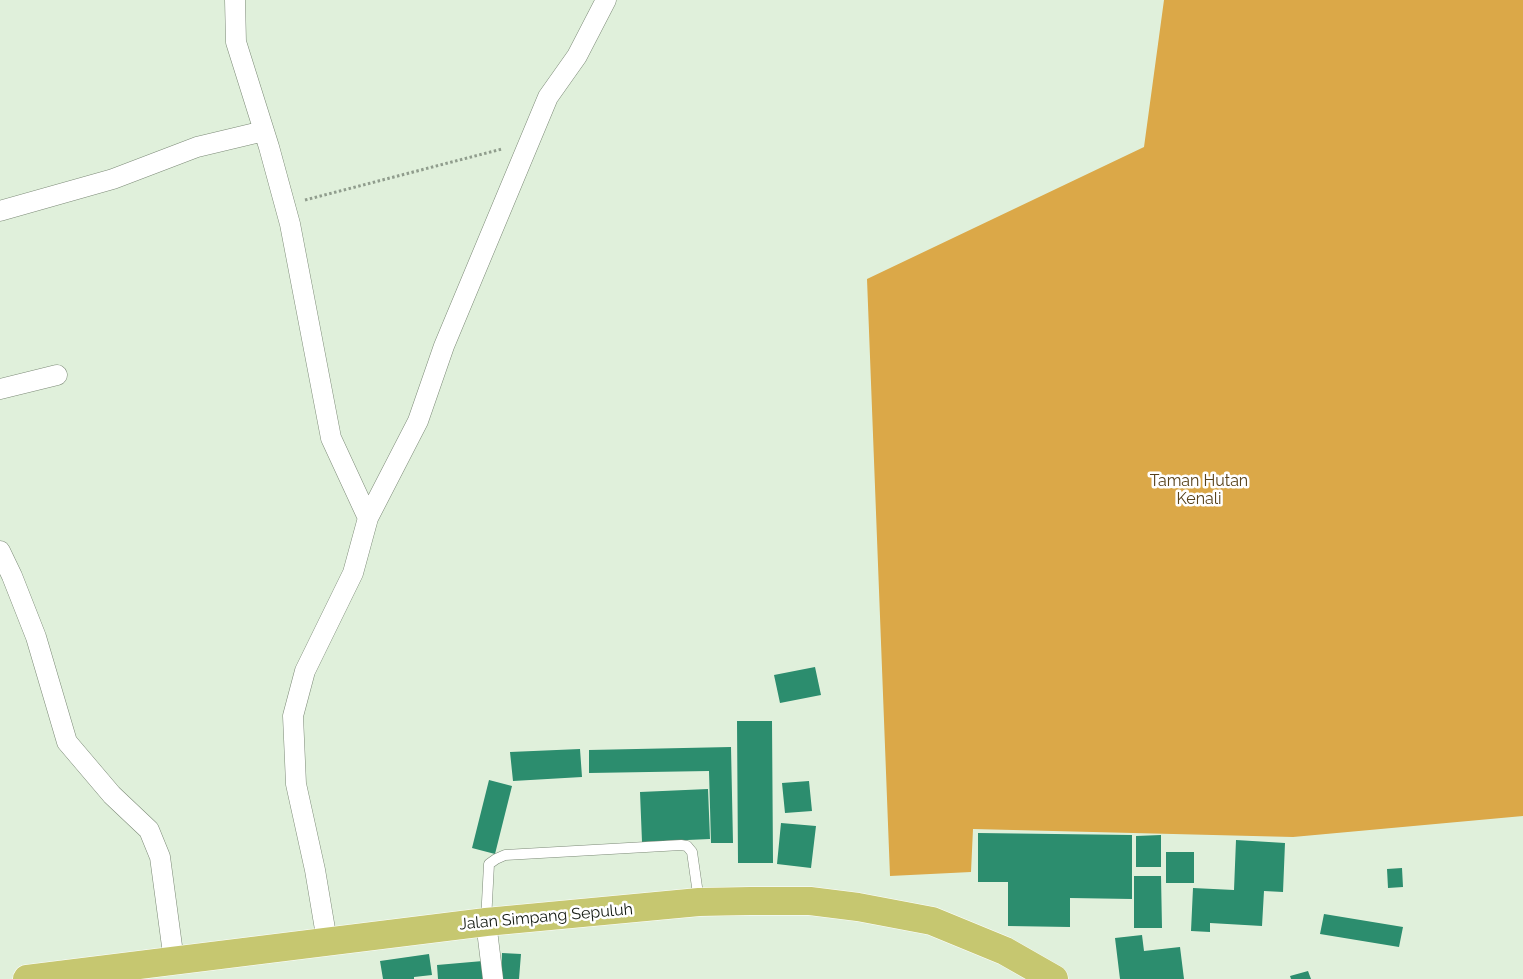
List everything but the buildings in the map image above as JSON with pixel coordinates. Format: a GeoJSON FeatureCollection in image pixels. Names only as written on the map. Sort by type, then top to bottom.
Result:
{"type":"FeatureCollection","features":[{"type":"Feature","properties":{"kind":"highway","name":"Jalan Simpang Sepuluh"},"geometry":{"type":"LineString","coordinates":[[26,979],[103,974],[174,961],[486,922],[699,902],[810,901],[858,907],[932,921],[1005,951],[1054,979]]}},
{"type":"Feature","properties":{"kind":"street"},"geometry":{"type":"LineString","coordinates":[[235,0],[236,42],[285,204],[309,316],[331,438],[368,518]]}},
{"type":"Feature","properties":{"kind":"street"},"geometry":{"type":"LineString","coordinates":[[327,941],[315,870],[296,784],[293,716],[305,671],[353,573],[368,518],[418,421],[444,346],[548,97],[577,56],[606,0]]}},
{"type":"Feature","properties":{"kind":"street"},"geometry":{"type":"LineString","coordinates":[[0,211],[113,179],[197,147],[264,131]]}},
{"type":"Feature","properties":{"kind":"street"},"geometry":{"type":"LineString","coordinates":[[0,389],[57,375]]}},
{"type":"Feature","properties":{"kind":"street"},"geometry":{"type":"LineString","coordinates":[[0,551],[36,637],[67,742],[112,795],[149,830],[160,857],[174,961]]}},
{"type":"Feature","properties":{"kind":"street"},"geometry":{"type":"LineString","coordinates":[[486,922],[494,979]]}},
{"type":"Feature","properties":{"kind":"lane"},"geometry":{"type":"LineString","coordinates":[[486,922],[489,864],[505,855],[687,846],[692,852],[699,902]]}},
{"type":"Feature","properties":{"kind":"path"},"geometry":{"type":"LineString","coordinates":[[285,204],[530,142]]}},
{"type":"Feature","properties":{"kind":"green space","name":"Taman Hutan Kenali"},"geometry":{"type":"Polygon","coordinates":[[[1164,0],[1523,0],[1523,816],[1293,837],[973,829],[971,872],[890,876],[867,279],[1144,147],[1164,0]]]}}]}
